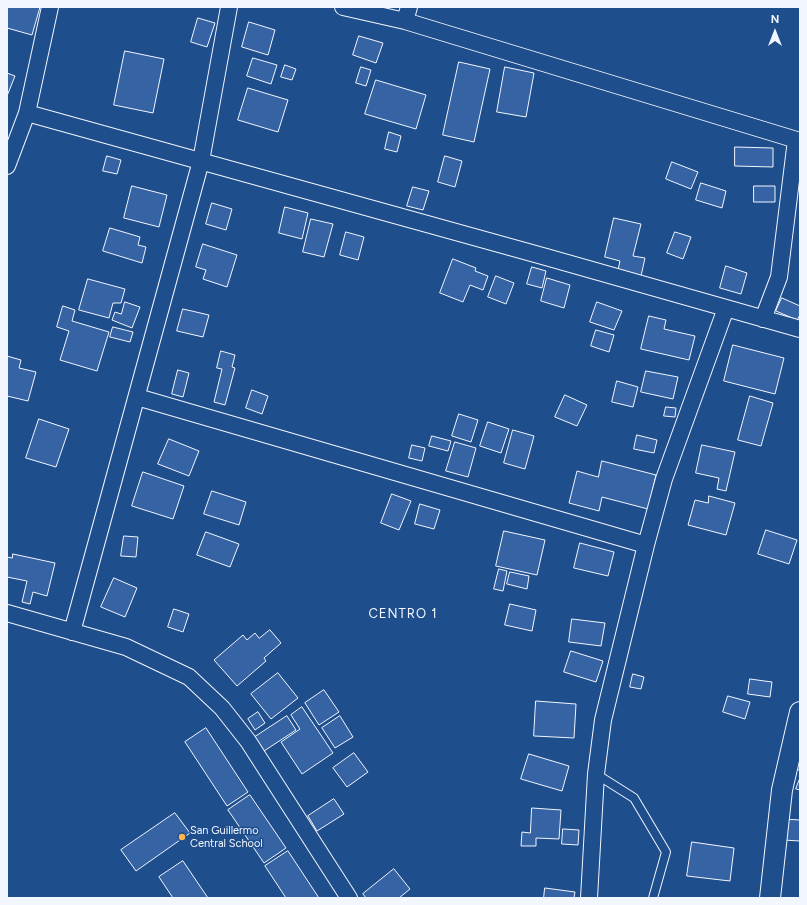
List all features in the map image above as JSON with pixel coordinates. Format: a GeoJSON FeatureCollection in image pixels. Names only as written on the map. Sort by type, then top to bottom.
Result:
{"type":"FeatureCollection","features":[{"type":"Feature","properties":{"kind":"street"},"geometry":{"type":"LineString","coordinates":[[7,166],[27,113],[50,7]]}},
{"type":"Feature","properties":{"kind":"street"},"geometry":{"type":"LineString","coordinates":[[72,632],[201,161],[228,7]]}},
{"type":"Feature","properties":{"kind":"street"},"geometry":{"type":"LineString","coordinates":[[343,7],[407,14],[798,140],[779,277],[763,319]]}},
{"type":"Feature","properties":{"kind":"street"},"geometry":{"type":"LineString","coordinates":[[27,113],[800,330]]}},
{"type":"Feature","properties":{"kind":"street"},"geometry":{"type":"LineString","coordinates":[[589,898],[596,774],[603,720],[646,545],[664,479],[726,308]]}},
{"type":"Feature","properties":{"kind":"street"},"geometry":{"type":"LineString","coordinates":[[137,397],[646,545]]}},
{"type":"Feature","properties":{"kind":"street"},"geometry":{"type":"LineString","coordinates":[[7,613],[126,647],[189,677],[222,708],[248,741],[349,898]]}},
{"type":"Feature","properties":{"kind":"street"},"geometry":{"type":"LineString","coordinates":[[770,898],[782,790],[800,712]]}},
{"type":"Feature","properties":{"kind":"lane"},"geometry":{"type":"LineString","coordinates":[[596,774],[634,798],[666,852],[653,898]]}},
{"type":"Feature","properties":{"kind":"building"},"geometry":{"type":"Polygon","coordinates":[[[7,7],[40,7],[32,35],[7,28],[7,7]]]}},
{"type":"Feature","properties":{"kind":"building"},"geometry":{"type":"Polygon","coordinates":[[[198,18],[215,23],[207,47],[191,42],[198,18]]]}},
{"type":"Feature","properties":{"kind":"building"},"geometry":{"type":"Polygon","coordinates":[[[249,22],[275,30],[268,55],[242,47],[249,22]]]}},
{"type":"Feature","properties":{"kind":"building"},"geometry":{"type":"Polygon","coordinates":[[[359,36],[383,43],[376,63],[353,55],[359,36]]]}},
{"type":"Feature","properties":{"kind":"building"},"geometry":{"type":"Polygon","coordinates":[[[125,51],[164,59],[153,113],[114,105],[125,51]]]}},
{"type":"Feature","properties":{"kind":"building"},"geometry":{"type":"Polygon","coordinates":[[[253,58],[277,65],[271,84],[247,76],[253,58]]]}},
{"type":"Feature","properties":{"kind":"building"},"geometry":{"type":"Polygon","coordinates":[[[459,62],[490,69],[474,142],[443,135],[459,62]]]}},
{"type":"Feature","properties":{"kind":"building"},"geometry":{"type":"Polygon","coordinates":[[[285,65],[296,69],[292,80],[281,77],[285,65]]]}},
{"type":"Feature","properties":{"kind":"building"},"geometry":{"type":"Polygon","coordinates":[[[361,67],[371,70],[366,86],[356,83],[361,67]]]}},
{"type":"Feature","properties":{"kind":"building"},"geometry":{"type":"Polygon","coordinates":[[[505,67],[534,73],[526,117],[497,112],[505,67]]]}},
{"type":"Feature","properties":{"kind":"building"},"geometry":{"type":"Polygon","coordinates":[[[7,73],[15,76],[7,96],[7,73]]]}},
{"type":"Feature","properties":{"kind":"building"},"geometry":{"type":"Polygon","coordinates":[[[376,80],[426,95],[416,129],[365,114],[376,80]]]}},
{"type":"Feature","properties":{"kind":"building"},"geometry":{"type":"Polygon","coordinates":[[[248,88],[288,100],[278,132],[238,120],[248,88]]]}},
{"type":"Feature","properties":{"kind":"building"},"geometry":{"type":"Polygon","coordinates":[[[389,132],[401,136],[397,152],[385,149],[389,132]]]}},
{"type":"Feature","properties":{"kind":"building"},"geometry":{"type":"Polygon","coordinates":[[[735,147],[773,148],[773,167],[735,166],[735,147]]]}},
{"type":"Feature","properties":{"kind":"building"},"geometry":{"type":"Polygon","coordinates":[[[107,156],[121,160],[117,174],[103,171],[107,156]]]}},
{"type":"Feature","properties":{"kind":"building"},"geometry":{"type":"Polygon","coordinates":[[[445,156],[462,161],[455,187],[438,182],[445,156]]]}},
{"type":"Feature","properties":{"kind":"building"},"geometry":{"type":"Polygon","coordinates":[[[672,162],[698,172],[691,189],[666,179],[672,162]]]}},
{"type":"Feature","properties":{"kind":"building"},"geometry":{"type":"Polygon","coordinates":[[[701,183],[726,191],[722,208],[696,200],[701,183]]]}},
{"type":"Feature","properties":{"kind":"building"},"geometry":{"type":"Polygon","coordinates":[[[132,186],[167,195],[159,227],[124,218],[132,186]]]}},
{"type":"Feature","properties":{"kind":"building"},"geometry":{"type":"Polygon","coordinates":[[[754,186],[775,186],[775,202],[754,202],[754,186]]]}},
{"type":"Feature","properties":{"kind":"building"},"geometry":{"type":"Polygon","coordinates":[[[413,187],[429,191],[423,210],[407,206],[413,187]]]}},
{"type":"Feature","properties":{"kind":"building"},"geometry":{"type":"Polygon","coordinates":[[[212,203],[232,209],[226,230],[206,224],[212,203]]]}},
{"type":"Feature","properties":{"kind":"building"},"geometry":{"type":"Polygon","coordinates":[[[285,207],[308,213],[302,239],[279,233],[285,207]]]}},
{"type":"Feature","properties":{"kind":"building"},"geometry":{"type":"Polygon","coordinates":[[[614,218],[641,224],[633,256],[645,258],[641,276],[618,270],[620,261],[605,257],[614,218]]]}},
{"type":"Feature","properties":{"kind":"building"},"geometry":{"type":"Polygon","coordinates":[[[311,219],[333,224],[324,257],[303,252],[311,219]]]}},
{"type":"Feature","properties":{"kind":"building"},"geometry":{"type":"Polygon","coordinates":[[[110,228],[140,237],[138,245],[146,247],[142,263],[103,251],[110,228]]]}},
{"type":"Feature","properties":{"kind":"building"},"geometry":{"type":"Polygon","coordinates":[[[346,232],[364,237],[358,260],[340,255],[346,232]]]}},
{"type":"Feature","properties":{"kind":"building"},"geometry":{"type":"Polygon","coordinates":[[[675,232],[691,237],[683,259],[667,253],[675,232]]]}},
{"type":"Feature","properties":{"kind":"building"},"geometry":{"type":"Polygon","coordinates":[[[203,244],[237,255],[227,287],[203,279],[206,270],[196,267],[203,244]]]}},
{"type":"Feature","properties":{"kind":"building"},"geometry":{"type":"Polygon","coordinates":[[[453,259],[476,268],[475,271],[488,276],[483,290],[470,285],[463,302],[440,293],[453,259]]]}},
{"type":"Feature","properties":{"kind":"building"},"geometry":{"type":"Polygon","coordinates":[[[726,266],[747,273],[741,294],[720,288],[726,266]]]}},
{"type":"Feature","properties":{"kind":"building"},"geometry":{"type":"Polygon","coordinates":[[[532,267],[546,271],[542,288],[527,284],[532,267]]]}},
{"type":"Feature","properties":{"kind":"building"},"geometry":{"type":"Polygon","coordinates":[[[496,276],[514,283],[506,304],[488,297],[496,276]]]}},
{"type":"Feature","properties":{"kind":"building"},"geometry":{"type":"Polygon","coordinates":[[[547,278],[570,285],[564,308],[541,301],[547,278]]]}},
{"type":"Feature","properties":{"kind":"building"},"geometry":{"type":"Polygon","coordinates":[[[88,279],[125,289],[121,303],[113,303],[109,318],[79,310],[88,279]]]}},
{"type":"Feature","properties":{"kind":"building"},"geometry":{"type":"Polygon","coordinates":[[[782,298],[800,306],[800,315],[797,320],[776,311],[782,298]]]}},
{"type":"Feature","properties":{"kind":"building"},"geometry":{"type":"Polygon","coordinates":[[[125,302],[140,307],[132,328],[112,320],[115,312],[121,314],[125,302]]]}},
{"type":"Feature","properties":{"kind":"building"},"geometry":{"type":"Polygon","coordinates":[[[597,302],[622,311],[614,330],[590,322],[597,302]]]}},
{"type":"Feature","properties":{"kind":"building"},"geometry":{"type":"Polygon","coordinates":[[[63,306],[75,310],[72,321],[109,332],[97,371],[60,360],[69,331],[57,327],[63,306]]]}},
{"type":"Feature","properties":{"kind":"building"},"geometry":{"type":"Polygon","coordinates":[[[183,309],[209,315],[203,337],[177,331],[183,309]]]}},
{"type":"Feature","properties":{"kind":"building"},"geometry":{"type":"Polygon","coordinates":[[[649,316],[666,320],[664,329],[695,336],[689,360],[641,349],[649,316]]]}},
{"type":"Feature","properties":{"kind":"building"},"geometry":{"type":"Polygon","coordinates":[[[113,327],[133,332],[130,342],[110,337],[113,327]]]}},
{"type":"Feature","properties":{"kind":"building"},"geometry":{"type":"Polygon","coordinates":[[[596,330],[614,335],[609,352],[591,346],[596,330]]]}},
{"type":"Feature","properties":{"kind":"building"},"geometry":{"type":"Polygon","coordinates":[[[733,345],[784,358],[775,394],[724,381],[733,345]]]}},
{"type":"Feature","properties":{"kind":"building"},"geometry":{"type":"Polygon","coordinates":[[[221,351],[235,355],[232,367],[235,368],[225,405],[214,402],[222,369],[217,368],[221,351]]]}},
{"type":"Feature","properties":{"kind":"building"},"geometry":{"type":"Polygon","coordinates":[[[7,356],[21,360],[19,368],[36,372],[28,401],[7,396],[7,356]]]}},
{"type":"Feature","properties":{"kind":"building"},"geometry":{"type":"Polygon","coordinates":[[[178,370],[189,373],[183,397],[172,394],[178,370]]]}},
{"type":"Feature","properties":{"kind":"building"},"geometry":{"type":"Polygon","coordinates":[[[646,371],[678,377],[673,399],[641,392],[646,371]]]}},
{"type":"Feature","properties":{"kind":"building"},"geometry":{"type":"Polygon","coordinates":[[[617,381],[638,387],[633,407],[612,402],[617,381]]]}},
{"type":"Feature","properties":{"kind":"building"},"geometry":{"type":"Polygon","coordinates":[[[252,390],[268,396],[262,414],[246,408],[252,390]]]}},
{"type":"Feature","properties":{"kind":"building"},"geometry":{"type":"Polygon","coordinates":[[[565,395],[587,405],[577,426],[555,417],[565,395]]]}},
{"type":"Feature","properties":{"kind":"building"},"geometry":{"type":"Polygon","coordinates":[[[750,396],[773,403],[761,446],[738,440],[750,396]]]}},
{"type":"Feature","properties":{"kind":"building"},"geometry":{"type":"Polygon","coordinates":[[[666,407],[676,408],[675,417],[664,416],[666,407]]]}},
{"type":"Feature","properties":{"kind":"building"},"geometry":{"type":"Polygon","coordinates":[[[459,414],[478,420],[471,442],[452,436],[459,414]]]}},
{"type":"Feature","properties":{"kind":"building"},"geometry":{"type":"Polygon","coordinates":[[[39,419],[69,429],[56,467],[26,458],[39,419]]]}},
{"type":"Feature","properties":{"kind":"building"},"geometry":{"type":"Polygon","coordinates":[[[488,422],[509,429],[501,453],[480,446],[488,422]]]}},
{"type":"Feature","properties":{"kind":"building"},"geometry":{"type":"Polygon","coordinates":[[[513,430],[534,436],[525,469],[504,463],[513,430]]]}},
{"type":"Feature","properties":{"kind":"building"},"geometry":{"type":"Polygon","coordinates":[[[637,435],[657,440],[654,453],[634,449],[637,435]]]}},
{"type":"Feature","properties":{"kind":"building"},"geometry":{"type":"Polygon","coordinates":[[[432,436],[451,441],[448,451],[429,446],[432,436]]]}},
{"type":"Feature","properties":{"kind":"building"},"geometry":{"type":"Polygon","coordinates":[[[169,439],[199,451],[189,476],[158,464],[169,439]]]}},
{"type":"Feature","properties":{"kind":"building"},"geometry":{"type":"Polygon","coordinates":[[[455,442],[476,448],[468,477],[446,471],[455,442]]]}},
{"type":"Feature","properties":{"kind":"building"},"geometry":{"type":"Polygon","coordinates":[[[412,445],[425,448],[422,461],[409,458],[412,445]]]}},
{"type":"Feature","properties":{"kind":"building"},"geometry":{"type":"Polygon","coordinates":[[[702,445],[735,452],[726,491],[717,489],[719,478],[696,473],[702,445]]]}},
{"type":"Feature","properties":{"kind":"building"},"geometry":{"type":"Polygon","coordinates":[[[602,461],[656,475],[648,509],[602,497],[599,511],[569,503],[577,471],[598,477],[602,461]]]}},
{"type":"Feature","properties":{"kind":"building"},"geometry":{"type":"Polygon","coordinates":[[[143,472],[184,486],[173,519],[132,506],[143,472]]]}},
{"type":"Feature","properties":{"kind":"building"},"geometry":{"type":"Polygon","coordinates":[[[212,491],[246,502],[239,525],[204,514],[212,491]]]}},
{"type":"Feature","properties":{"kind":"building"},"geometry":{"type":"Polygon","coordinates":[[[392,494],[411,501],[399,530],[381,523],[392,494]]]}},
{"type":"Feature","properties":{"kind":"building"},"geometry":{"type":"Polygon","coordinates":[[[709,496],[735,503],[726,535],[688,525],[695,500],[708,503],[709,496]]]}},
{"type":"Feature","properties":{"kind":"building"},"geometry":{"type":"Polygon","coordinates":[[[420,504],[440,510],[434,529],[415,524],[420,504]]]}},
{"type":"Feature","properties":{"kind":"building"},"geometry":{"type":"Polygon","coordinates":[[[766,530],[797,540],[789,564],[758,554],[766,530]]]}},
{"type":"Feature","properties":{"kind":"building"},"geometry":{"type":"Polygon","coordinates":[[[504,531],[545,540],[537,575],[496,566],[504,531]]]}},
{"type":"Feature","properties":{"kind":"building"},"geometry":{"type":"Polygon","coordinates":[[[206,532],[239,544],[230,567],[197,555],[206,532]]]}},
{"type":"Feature","properties":{"kind":"building"},"geometry":{"type":"Polygon","coordinates":[[[124,536],[138,537],[136,557],[121,556],[124,536]]]}},
{"type":"Feature","properties":{"kind":"building"},"geometry":{"type":"Polygon","coordinates":[[[580,543],[614,552],[608,576],[574,568],[580,543]]]}},
{"type":"Feature","properties":{"kind":"building"},"geometry":{"type":"Polygon","coordinates":[[[13,554],[55,563],[47,596],[33,592],[30,604],[22,602],[27,581],[7,577],[7,557],[12,558],[13,554]]]}},
{"type":"Feature","properties":{"kind":"building"},"geometry":{"type":"Polygon","coordinates":[[[499,569],[507,571],[503,591],[494,589],[499,569]]]}},
{"type":"Feature","properties":{"kind":"building"},"geometry":{"type":"Polygon","coordinates":[[[510,572],[529,576],[527,589],[507,584],[510,572]]]}},
{"type":"Feature","properties":{"kind":"building"},"geometry":{"type":"Polygon","coordinates":[[[114,578],[137,588],[125,617],[101,607],[114,578]]]}},
{"type":"Feature","properties":{"kind":"building"},"geometry":{"type":"Polygon","coordinates":[[[510,604],[536,610],[532,631],[505,625],[510,604]]]}},
{"type":"Feature","properties":{"kind":"building"},"geometry":{"type":"Polygon","coordinates":[[[174,609],[189,614],[183,632],[168,627],[174,609]]]}},
{"type":"Feature","properties":{"kind":"building"},"geometry":{"type":"Polygon","coordinates":[[[572,619],[605,623],[601,646],[569,642],[572,619]]]}},
{"type":"Feature","properties":{"kind":"building"},"geometry":{"type":"Polygon","coordinates":[[[270,630],[281,643],[264,658],[266,661],[237,686],[214,660],[243,635],[247,640],[255,633],[259,638],[270,630]]]}},
{"type":"Feature","properties":{"kind":"building"},"geometry":{"type":"Polygon","coordinates":[[[571,651],[603,661],[596,682],[564,672],[571,651]]]}},
{"type":"Feature","properties":{"kind":"building"},"geometry":{"type":"Polygon","coordinates":[[[278,673],[298,698],[271,719],[251,694],[278,673]]]}},
{"type":"Feature","properties":{"kind":"building"},"geometry":{"type":"Polygon","coordinates":[[[633,674],[644,677],[641,689],[630,687],[633,674]]]}},
{"type":"Feature","properties":{"kind":"building"},"geometry":{"type":"Polygon","coordinates":[[[750,679],[772,682],[770,697],[748,694],[750,679]]]}},
{"type":"Feature","properties":{"kind":"building"},"geometry":{"type":"Polygon","coordinates":[[[324,690],[339,712],[319,725],[305,703],[324,690]]]}},
{"type":"Feature","properties":{"kind":"building"},"geometry":{"type":"Polygon","coordinates":[[[728,696],[750,702],[745,719],[723,712],[728,696]]]}},
{"type":"Feature","properties":{"kind":"building"},"geometry":{"type":"Polygon","coordinates":[[[536,701],[576,704],[574,738],[534,736],[536,701]]]}},
{"type":"Feature","properties":{"kind":"building"},"geometry":{"type":"Polygon","coordinates":[[[302,707],[333,753],[302,774],[281,742],[300,729],[291,715],[302,707]]]}},
{"type":"Feature","properties":{"kind":"building"},"geometry":{"type":"Polygon","coordinates":[[[258,712],[265,723],[255,730],[248,719],[258,712]]]}},
{"type":"Feature","properties":{"kind":"building"},"geometry":{"type":"Polygon","coordinates":[[[287,716],[296,730],[264,751],[255,737],[287,716]]]}},
{"type":"Feature","properties":{"kind":"building"},"geometry":{"type":"Polygon","coordinates":[[[340,716],[353,737],[335,748],[322,728],[340,716]]]}},
{"type":"Feature","properties":{"kind":"building"},"geometry":{"type":"Polygon","coordinates":[[[206,728],[248,792],[227,806],[185,742],[206,728]]]}},
{"type":"Feature","properties":{"kind":"building"},"geometry":{"type":"Polygon","coordinates":[[[800,744],[800,770],[794,769],[800,744]]]}},
{"type":"Feature","properties":{"kind":"building"},"geometry":{"type":"Polygon","coordinates":[[[354,753],[368,772],[347,787],[333,768],[354,753]]]}},
{"type":"Feature","properties":{"kind":"building"},"geometry":{"type":"Polygon","coordinates":[[[529,754],[569,766],[562,791],[521,779],[529,754]]]}},
{"type":"Feature","properties":{"kind":"building"},"geometry":{"type":"Polygon","coordinates":[[[800,778],[800,790],[796,789],[800,778]]]}},
{"type":"Feature","properties":{"kind":"building"},"geometry":{"type":"Polygon","coordinates":[[[250,795],[286,848],[264,863],[228,810],[250,795]]]}},
{"type":"Feature","properties":{"kind":"building"},"geometry":{"type":"Polygon","coordinates":[[[334,799],[344,814],[317,831],[308,816],[334,799]]]}},
{"type":"Feature","properties":{"kind":"building"},"geometry":{"type":"Polygon","coordinates":[[[532,808],[561,810],[559,839],[536,838],[536,846],[521,846],[522,832],[530,833],[532,808]]]}},
{"type":"Feature","properties":{"kind":"building"},"geometry":{"type":"Polygon","coordinates":[[[175,813],[190,833],[136,871],[121,850],[175,813]]]}},
{"type":"Feature","properties":{"kind":"building"},"geometry":{"type":"Polygon","coordinates":[[[784,819],[800,820],[800,841],[783,840],[784,819]]]}},
{"type":"Feature","properties":{"kind":"building"},"geometry":{"type":"Polygon","coordinates":[[[563,829],[579,830],[578,845],[562,844],[563,829]]]}},
{"type":"Feature","properties":{"kind":"building"},"geometry":{"type":"Polygon","coordinates":[[[692,842],[734,848],[730,881],[687,876],[692,842]]]}},
{"type":"Feature","properties":{"kind":"building"},"geometry":{"type":"Polygon","coordinates":[[[288,851],[319,898],[286,898],[265,866],[288,851]]]}},
{"type":"Feature","properties":{"kind":"building"},"geometry":{"type":"Polygon","coordinates":[[[183,861],[208,898],[173,898],[159,877],[183,861]]]}},
{"type":"Feature","properties":{"kind":"building"},"geometry":{"type":"Polygon","coordinates":[[[394,869],[410,889],[399,898],[366,898],[363,894],[394,869]]]}},
{"type":"Feature","properties":{"kind":"building"},"geometry":{"type":"Polygon","coordinates":[[[545,888],[575,892],[574,898],[544,898],[545,888]]]}},
{"type":"Feature","properties":{"kind":"place","name":"San Guillermo Central School"},"geometry":{"type":"Point","coordinates":[182,837]}},
{"type":"Feature","properties":{"kind":"district","name":"CENTRO 1"},"geometry":{"type":"Point","coordinates":[403,614]}}]}
